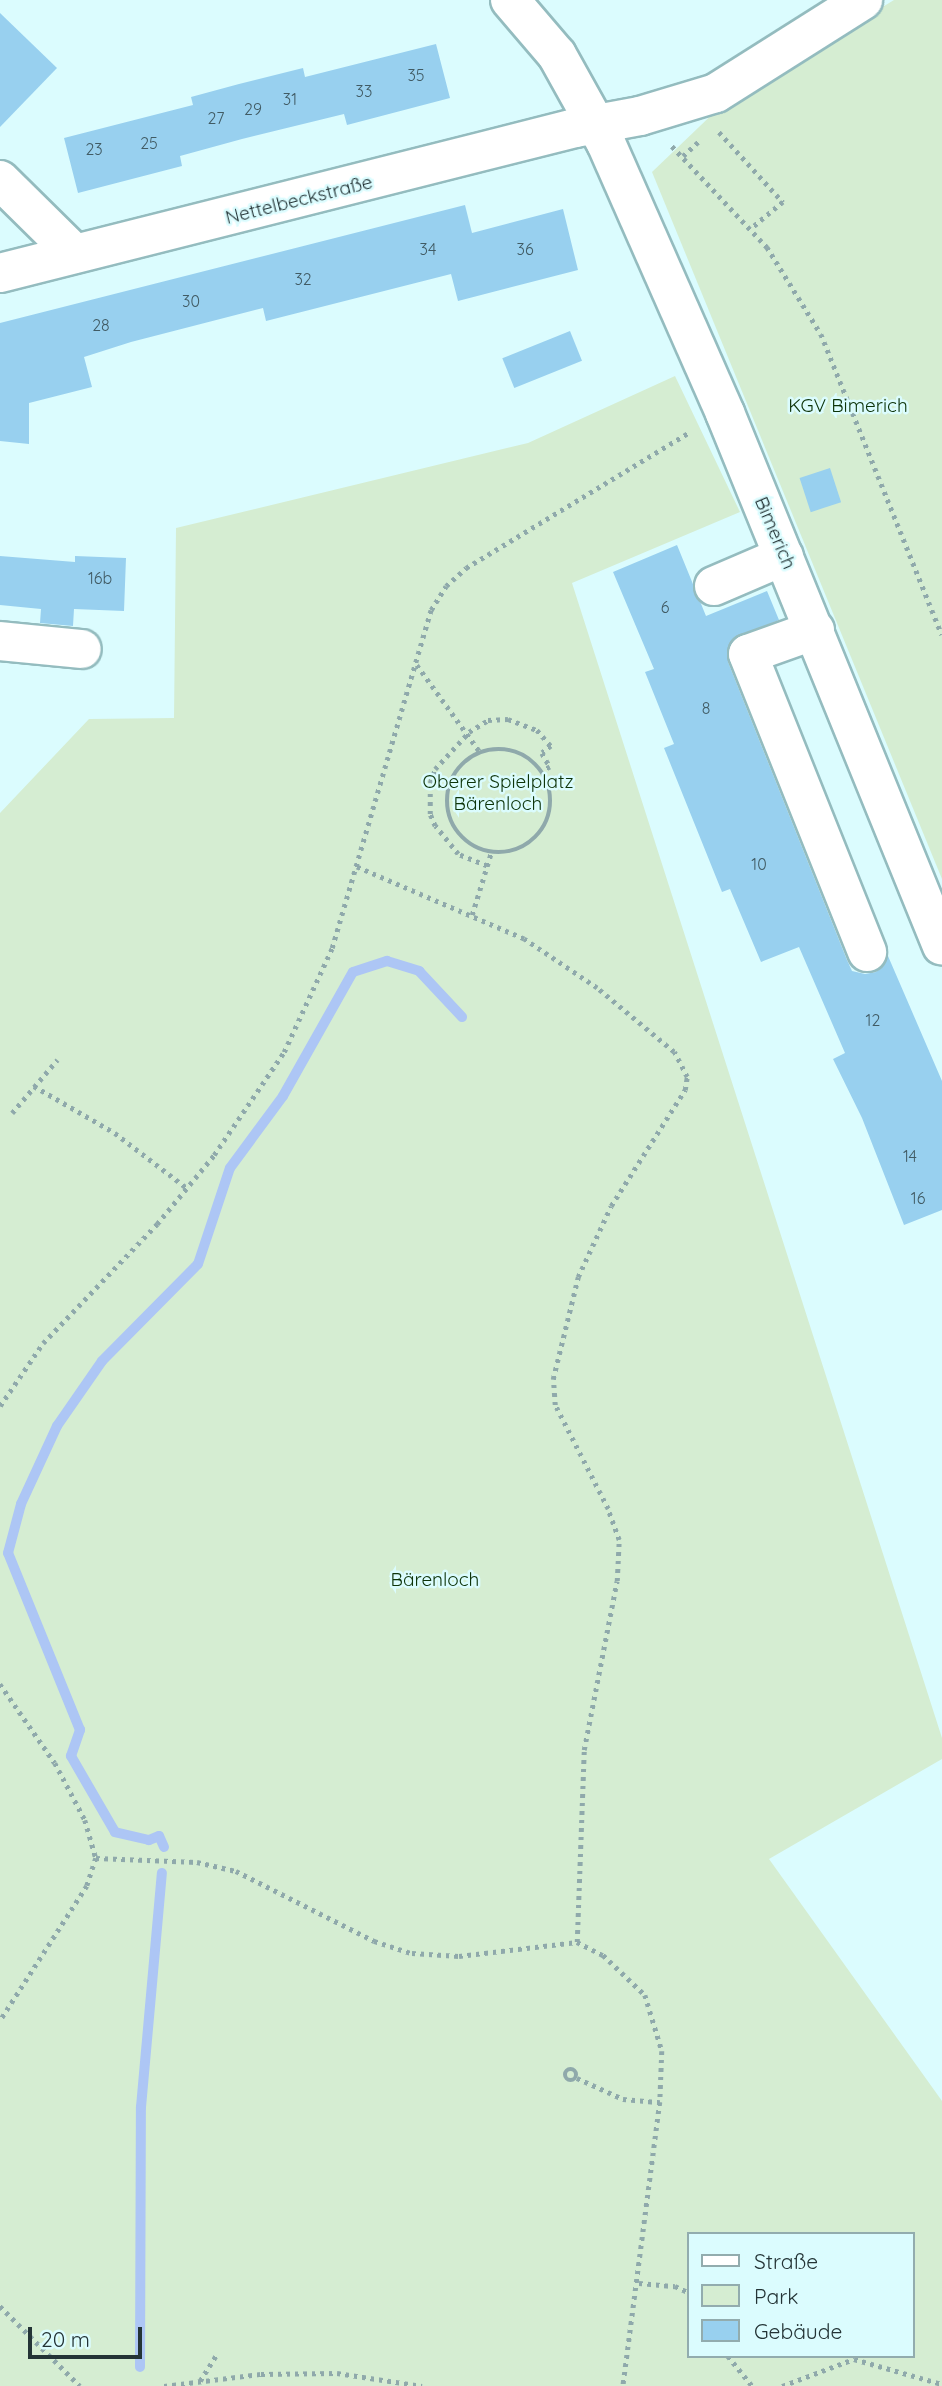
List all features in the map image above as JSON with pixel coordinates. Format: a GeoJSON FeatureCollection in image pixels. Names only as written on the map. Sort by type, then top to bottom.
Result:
{"type":"FeatureCollection","features":[{"type":"Feature","properties":{"kind":"street","name":"Bimerich"},"geometry":{"type":"LineString","coordinates":[[510,0],[557,55],[597,124],[725,413],[942,946]]}},
{"type":"Feature","properties":{"kind":"street","name":"Nettelbeckstraße"},"geometry":{"type":"LineString","coordinates":[[0,272],[597,124],[640,117],[716,93],[863,0]]}},
{"type":"Feature","properties":{"kind":"street"},"geometry":{"type":"LineString","coordinates":[[0,180],[75,254]]}},
{"type":"Feature","properties":{"kind":"street"},"geometry":{"type":"LineString","coordinates":[[714,586],[784,556]]}},
{"type":"Feature","properties":{"kind":"street"},"geometry":{"type":"LineString","coordinates":[[815,630],[748,654],[867,952]]}},
{"type":"Feature","properties":{"kind":"street"},"geometry":{"type":"LineString","coordinates":[[0,641],[82,649]]}},
{"type":"Feature","properties":{"kind":"path"},"geometry":{"type":"LineString","coordinates":[[640,117],[683,156],[752,228],[821,334],[942,635]]}},
{"type":"Feature","properties":{"kind":"path"},"geometry":{"type":"LineString","coordinates":[[683,156],[714,127],[783,202],[752,228]]}},
{"type":"Feature","properties":{"kind":"path"},"geometry":{"type":"LineString","coordinates":[[0,1406],[43,1343],[187,1188],[258,1095],[285,1052],[332,948],[431,610],[446,586],[466,568],[725,413]]}},
{"type":"Feature","properties":{"kind":"path"},"geometry":{"type":"LineString","coordinates":[[417,665],[469,732],[480,752]]}},
{"type":"Feature","properties":{"kind":"path"},"geometry":{"type":"LineString","coordinates":[[487,866],[457,854],[430,814],[430,783],[435,769],[469,732],[488,720],[508,719],[537,730],[551,746],[542,753],[550,766],[542,771]]}},
{"type":"Feature","properties":{"kind":"path"},"geometry":{"type":"LineString","coordinates":[[514,751],[542,771],[551,804],[547,821],[525,846],[491,853],[461,837],[446,807],[454,774],[480,752],[514,751]]}},
{"type":"Feature","properties":{"kind":"path"},"geometry":{"type":"LineString","coordinates":[[471,916],[491,853]]}},
{"type":"Feature","properties":{"kind":"path"},"geometry":{"type":"LineString","coordinates":[[357,867],[524,939],[597,988],[674,1052],[687,1077],[685,1090],[611,1206],[583,1266],[567,1309],[553,1379],[555,1405],[608,1508],[619,1540],[617,1581],[584,1750],[577,1942]]}},
{"type":"Feature","properties":{"kind":"path"},"geometry":{"type":"LineString","coordinates":[[12,1114],[57,1060]]}},
{"type":"Feature","properties":{"kind":"path"},"geometry":{"type":"LineString","coordinates":[[34,1086],[115,1133],[187,1188]]}},
{"type":"Feature","properties":{"kind":"path"},"geometry":{"type":"LineString","coordinates":[[0,1684],[55,1763],[85,1820],[96,1858],[87,1886],[0,2021]]}},
{"type":"Feature","properties":{"kind":"path"},"geometry":{"type":"LineString","coordinates":[[96,1858],[197,1862],[236,1871],[374,1941],[412,1953],[459,1956],[577,1942],[603,1955],[645,1995],[662,2051],[660,2102],[639,2283],[623,2386]]}},
{"type":"Feature","properties":{"kind":"path"},"geometry":{"type":"LineString","coordinates":[[577,2078],[623,2099],[660,2102]]}},
{"type":"Feature","properties":{"kind":"path"},"geometry":{"type":"LineString","coordinates":[[639,2283],[676,2286],[687,2292]]}},
{"type":"Feature","properties":{"kind":"path"},"geometry":{"type":"LineString","coordinates":[[0,2306],[80,2386]]}},
{"type":"Feature","properties":{"kind":"path"},"geometry":{"type":"LineString","coordinates":[[200,2382],[216,2354]]}},
{"type":"Feature","properties":{"kind":"path"},"geometry":{"type":"LineString","coordinates":[[730,2358],[752,2386]]}},
{"type":"Feature","properties":{"kind":"path"},"geometry":{"type":"LineString","coordinates":[[782,2386],[854,2359],[942,2384]]}},
{"type":"Feature","properties":{"kind":"path"},"geometry":{"type":"LineString","coordinates":[[164,2386],[261,2374],[337,2373],[422,2386]]}},
{"type":"Feature","properties":{"kind":"green space","name":"KGV Bimerich"},"geometry":{"type":"Polygon","coordinates":[[[894,0],[942,0],[942,879],[652,172],[723,104],[894,0]]]}},
{"type":"Feature","properties":{"kind":"green space","name":"Bärenloch"},"geometry":{"type":"Polygon","coordinates":[[[675,376],[740,512],[572,583],[942,1738],[942,1759],[769,1859],[942,2101],[942,2386],[0,2386],[0,813],[89,719],[174,718],[176,528],[528,443],[675,376]]]}},
{"type":"Feature","properties":{"kind":"building"},"geometry":{"type":"Polygon","coordinates":[[[0,13],[57,68],[0,127],[0,13]]]}},
{"type":"Feature","properties":{"kind":"building"},"geometry":{"type":"Polygon","coordinates":[[[436,44],[450,98],[347,125],[344,114],[242,139],[180,156],[182,166],[78,193],[64,138],[193,105],[191,97],[239,84],[303,68],[305,77],[436,44]]]}},
{"type":"Feature","properties":{"kind":"building"},"geometry":{"type":"Polygon","coordinates":[[[465,205],[472,233],[563,209],[578,270],[458,301],[451,274],[266,321],[263,308],[131,342],[84,357],[92,387],[29,403],[29,444],[0,441],[0,323],[465,205]]]}},
{"type":"Feature","properties":{"kind":"building"},"geometry":{"type":"Polygon","coordinates":[[[570,331],[582,361],[514,388],[502,358],[570,331]]]}},
{"type":"Feature","properties":{"kind":"building"},"geometry":{"type":"Polygon","coordinates":[[[830,468],[841,502],[811,512],[800,478],[830,468]]]}},
{"type":"Feature","properties":{"kind":"building"},"geometry":{"type":"Polygon","coordinates":[[[677,545],[706,616],[767,591],[779,620],[732,640],[728,662],[852,971],[865,974],[876,972],[888,956],[942,1081],[942,1210],[904,1225],[862,1118],[833,1059],[845,1053],[799,947],[761,962],[730,889],[722,892],[664,748],[674,744],[645,672],[654,669],[613,572],[677,545]]]}},
{"type":"Feature","properties":{"kind":"building"},"geometry":{"type":"Polygon","coordinates":[[[0,556],[75,562],[75,556],[126,558],[124,611],[74,609],[73,626],[40,623],[41,609],[0,605],[0,556]]]}},
{"type":"Feature","properties":{"kind":"waterway"},"geometry":{"type":"LineString","coordinates":[[164,1847],[159,1836],[149,1840],[115,1832],[71,1756],[80,1730],[8,1553],[21,1504],[57,1426],[102,1361],[198,1264],[230,1168],[283,1096],[353,972],[387,961],[419,971],[462,1017]]}},
{"type":"Feature","properties":{"kind":"waterway"},"geometry":{"type":"LineString","coordinates":[[140,2367],[141,2107],[162,1873]]}},
{"type":"Feature","properties":{"kind":"park label","name":"Oberer Spielplatz Bärenloch"},"geometry":{"type":"Point","coordinates":[498,793]}}]}
